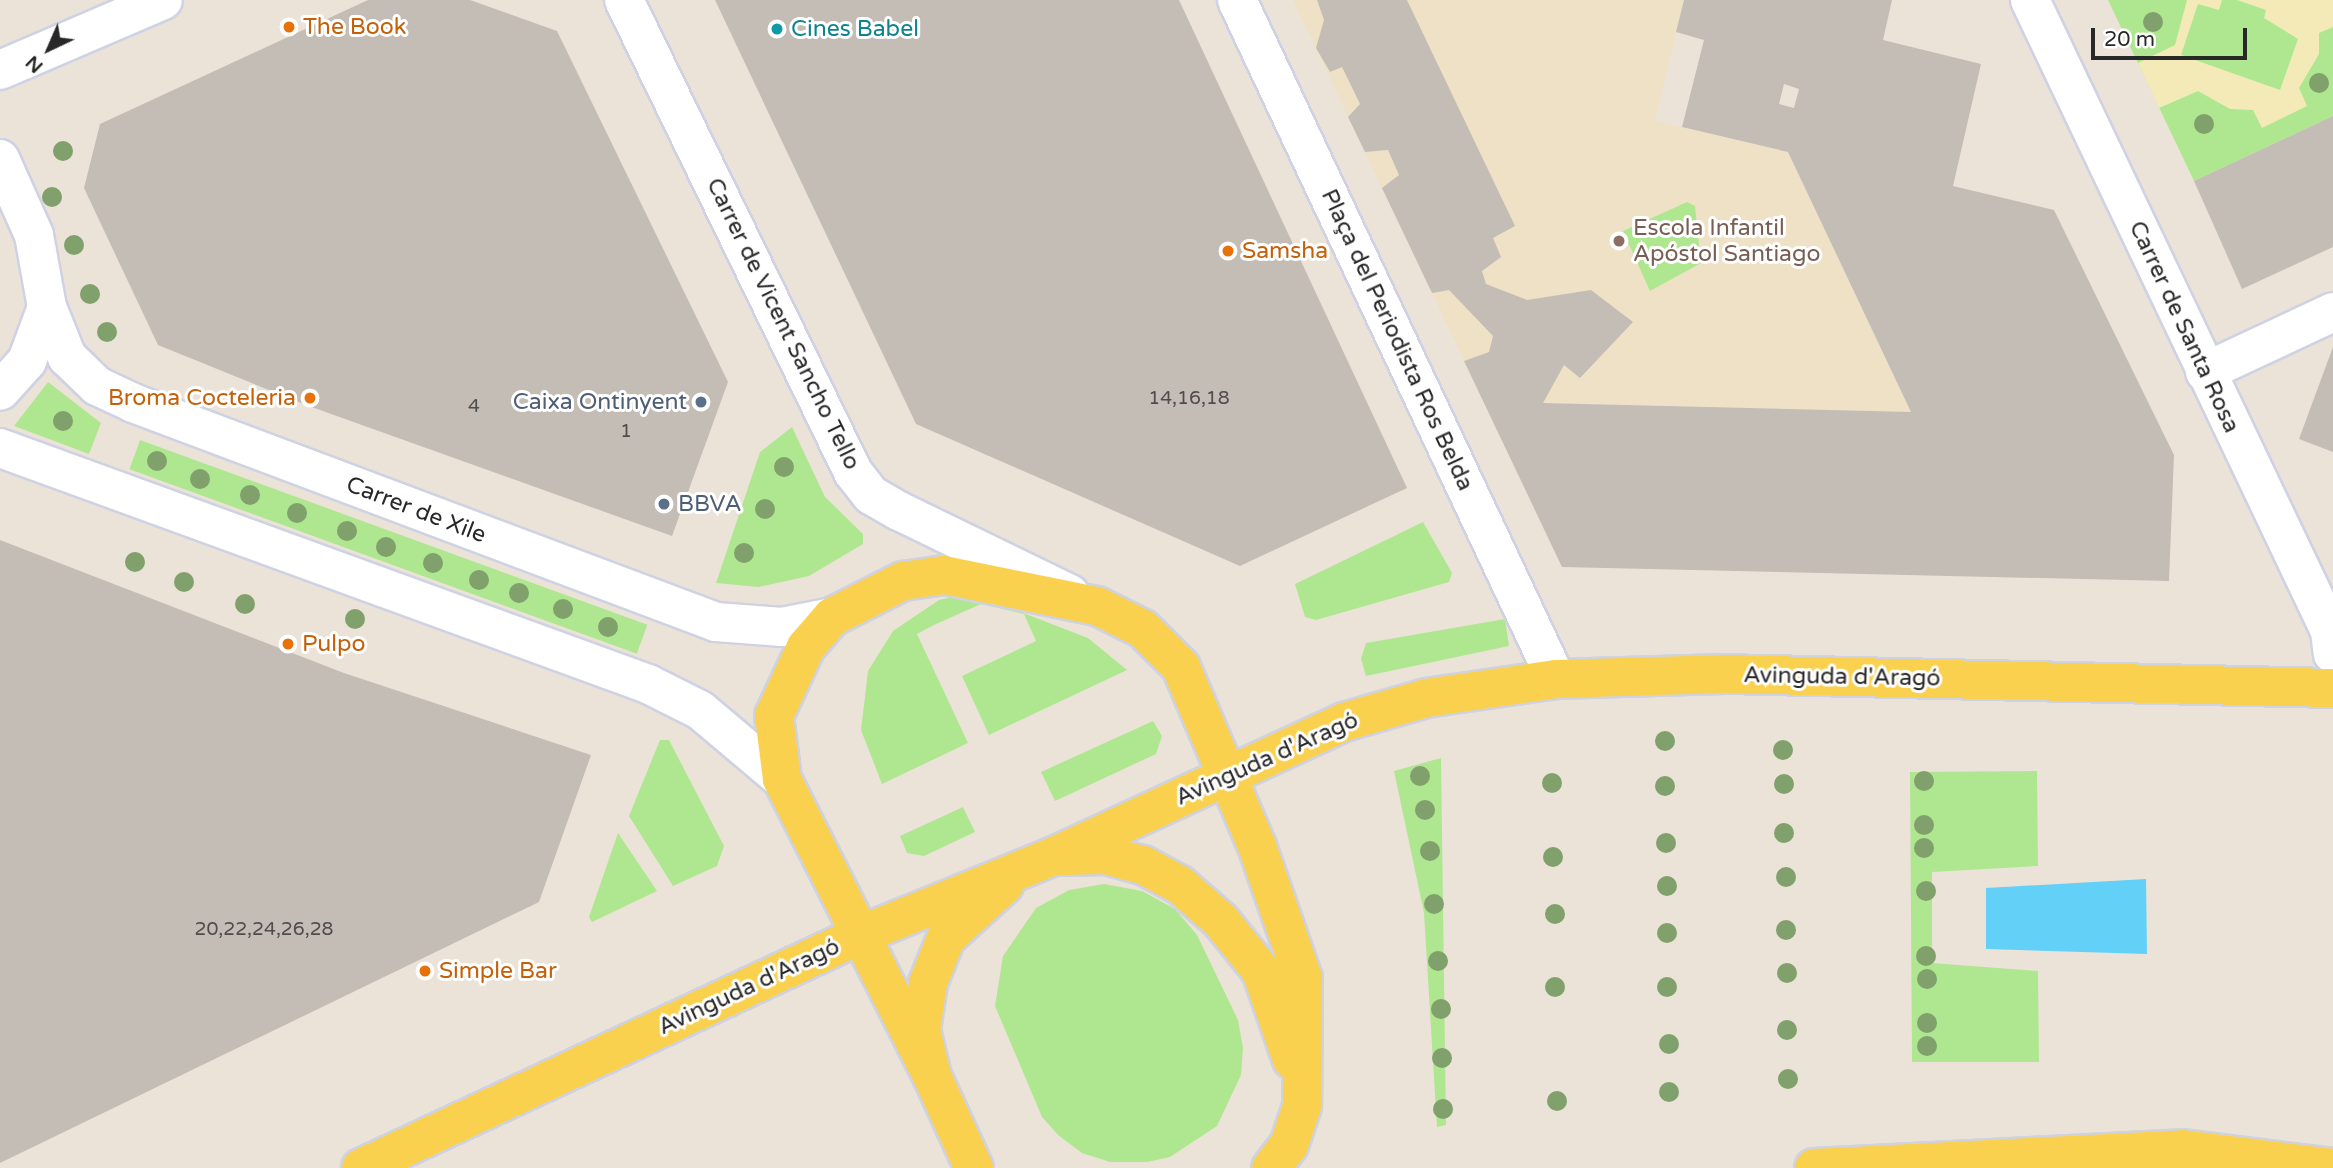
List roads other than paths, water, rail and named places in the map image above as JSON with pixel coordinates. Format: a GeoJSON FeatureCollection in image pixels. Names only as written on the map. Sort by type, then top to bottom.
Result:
{"type":"FeatureCollection","features":[{"type":"Feature","properties":{"kind":"main road"},"geometry":{"type":"LineString","coordinates":[[974,1168],[932,1076],[858,936],[782,779],[774,716],[806,647],[832,617],[903,581],[944,575],[1097,606],[1143,629],[1181,667],[1228,776],[1303,978],[1301,1106],[1289,1145],[1271,1168]]}},
{"type":"Feature","properties":{"kind":"main road","name":"Avinguda d'Aragó"},"geometry":{"type":"LineString","coordinates":[[361,1168],[858,936],[1054,856],[1370,713],[1491,686],[1556,680],[1724,674],[2333,688]]}},
{"type":"Feature","properties":{"kind":"main road"},"geometry":{"type":"LineString","coordinates":[[932,1076],[921,1030],[928,983],[946,938],[995,891],[1054,856],[1105,855],[1143,865],[1180,885],[1220,921],[1261,971],[1285,1028],[1301,1106]]}},
{"type":"Feature","properties":{"kind":"main road"},"geometry":{"type":"LineString","coordinates":[[1814,1168],[2183,1149],[2333,1168]]}},
{"type":"Feature","properties":{"kind":"street"},"geometry":{"type":"LineString","coordinates":[[0,70],[163,0]]}},
{"type":"Feature","properties":{"kind":"street","name":"Carrer de Vicent Sancho Tello"},"geometry":{"type":"LineString","coordinates":[[624,0],[853,472],[871,495],[899,511],[1097,606]]}},
{"type":"Feature","properties":{"kind":"street","name":"Plaça del Periodista Ros Belda"},"geometry":{"type":"LineString","coordinates":[[1237,0],[1556,680]]}},
{"type":"Feature","properties":{"kind":"street","name":"Carrer de Santa Rosa"},"geometry":{"type":"LineString","coordinates":[[2029,0],[2330,631],[2333,654]]}},
{"type":"Feature","properties":{"kind":"street","name":"Carrer de Xile"},"geometry":{"type":"LineString","coordinates":[[0,159],[34,234],[47,307],[67,357],[97,386],[133,403],[716,622],[782,626],[832,617]]}},
{"type":"Feature","properties":{"kind":"street"},"geometry":{"type":"LineString","coordinates":[[0,391],[27,361],[47,307]]}},
{"type":"Feature","properties":{"kind":"street"},"geometry":{"type":"LineString","coordinates":[[2205,372],[2333,312]]}},
{"type":"Feature","properties":{"kind":"street"},"geometry":{"type":"LineString","coordinates":[[0,448],[648,684],[700,710],[782,779]]}},
{"type":"Feature","properties":{"kind":"water"},"geometry":{"type":"Polygon","coordinates":[[[2146,879],[2147,954],[1986,949],[1986,888],[2146,879]]]}},
{"type":"Feature","properties":{"kind":"place","name":"The Book"},"geometry":{"type":"Point","coordinates":[289,27]}},
{"type":"Feature","properties":{"kind":"place","name":"Cines Babel"},"geometry":{"type":"Point","coordinates":[777,29]}},
{"type":"Feature","properties":{"kind":"place","name":"Escola Infantil Apóstol Santiago"},"geometry":{"type":"Point","coordinates":[1619,241]}},
{"type":"Feature","properties":{"kind":"place","name":"Samsha"},"geometry":{"type":"Point","coordinates":[1228,251]}},
{"type":"Feature","properties":{"kind":"place","name":"Broma Cocteleria"},"geometry":{"type":"Point","coordinates":[310,398]}},
{"type":"Feature","properties":{"kind":"place","name":"Caixa Ontinyent"},"geometry":{"type":"Point","coordinates":[701,402]}},
{"type":"Feature","properties":{"kind":"place","name":"BBVA"},"geometry":{"type":"Point","coordinates":[664,504]}},
{"type":"Feature","properties":{"kind":"place","name":"Pulpo"},"geometry":{"type":"Point","coordinates":[288,644]}},
{"type":"Feature","properties":{"kind":"place","name":"Simple Bar"},"geometry":{"type":"Point","coordinates":[425,971]}}]}
